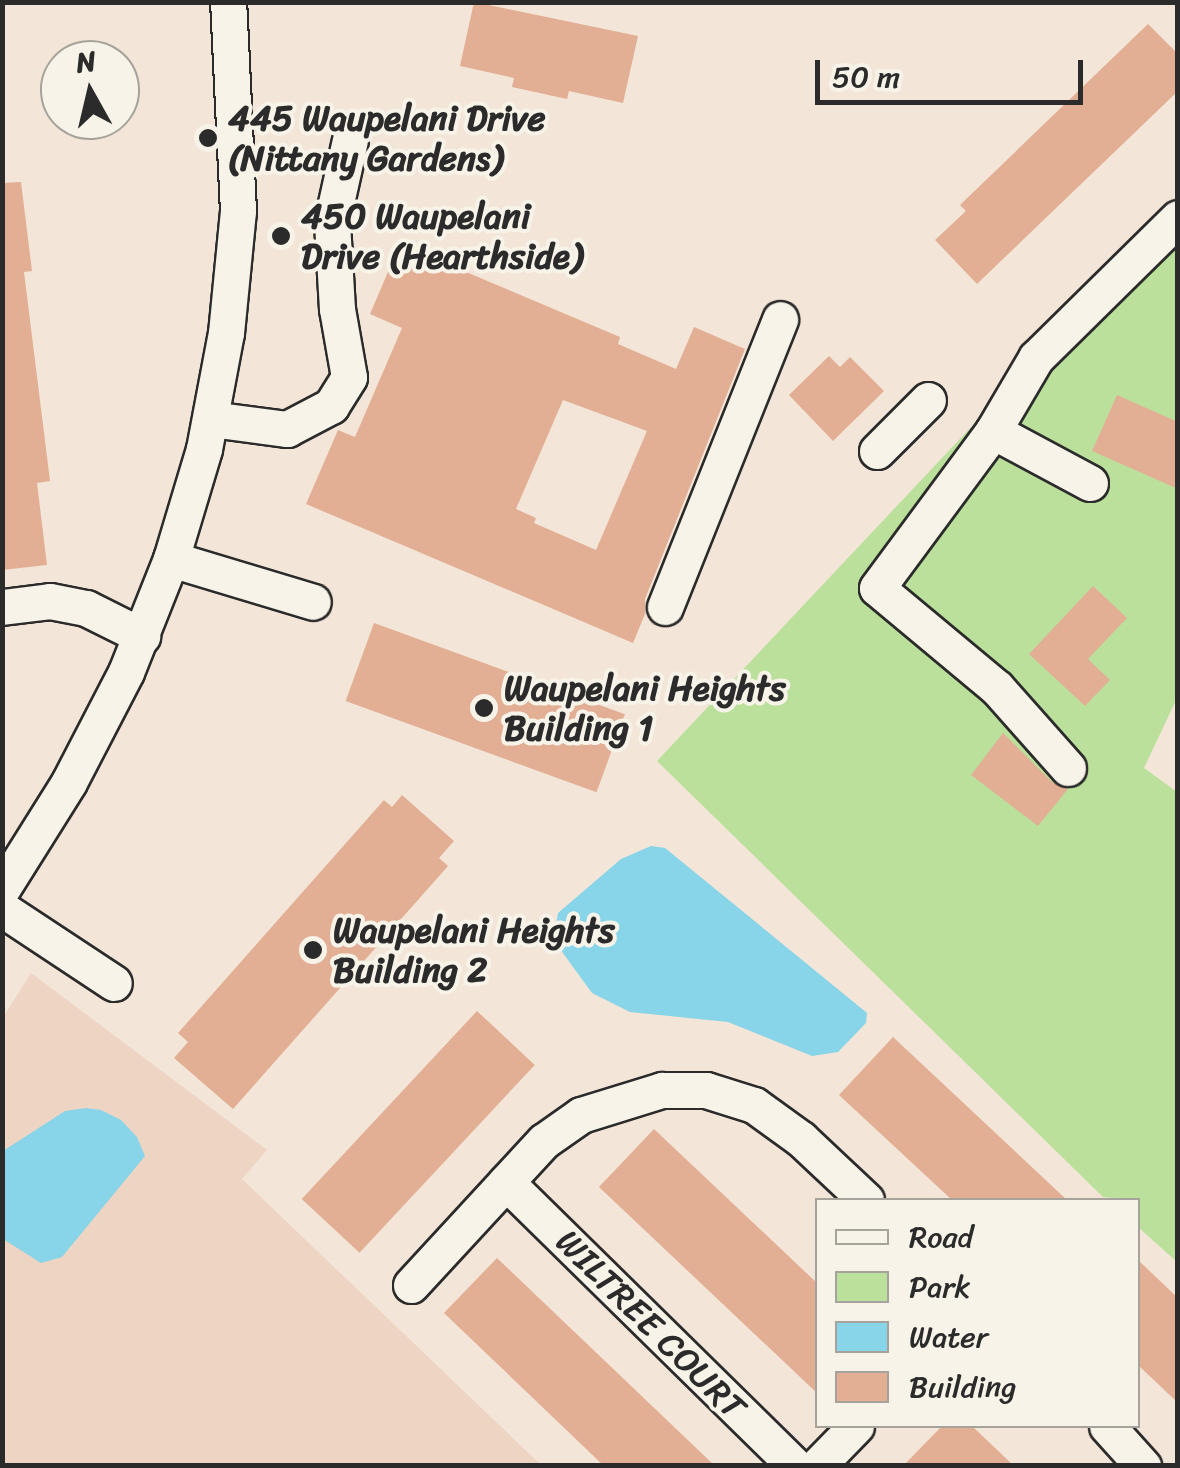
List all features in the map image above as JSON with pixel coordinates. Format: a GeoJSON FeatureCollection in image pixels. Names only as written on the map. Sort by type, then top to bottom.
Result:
{"type":"FeatureCollection","features":[{"type":"Feature","properties":{"kind":"street"},"geometry":{"type":"LineString","coordinates":[[2,889],[100,726],[142,636],[172,560],[211,419],[226,333],[238,210],[228,2]]}},
{"type":"Feature","properties":{"kind":"street"},"geometry":{"type":"LineString","coordinates":[[211,419],[287,429],[330,406],[350,377],[337,308],[332,221],[350,140]]}},
{"type":"Feature","properties":{"kind":"street"},"geometry":{"type":"LineString","coordinates":[[1068,768],[997,688],[877,588],[993,431],[1036,358],[1178,218]]}},
{"type":"Feature","properties":{"kind":"street"},"geometry":{"type":"LineString","coordinates":[[665,608],[780,318]]}},
{"type":"Feature","properties":{"kind":"street"},"geometry":{"type":"LineString","coordinates":[[878,451],[928,400]]}},
{"type":"Feature","properties":{"kind":"street"},"geometry":{"type":"LineString","coordinates":[[993,431],[1090,483]]}},
{"type":"Feature","properties":{"kind":"street"},"geometry":{"type":"LineString","coordinates":[[172,560],[313,602]]}},
{"type":"Feature","properties":{"kind":"street"},"geometry":{"type":"LineString","coordinates":[[2,607],[50,600],[86,608],[142,636]]}},
{"type":"Feature","properties":{"kind":"street"},"geometry":{"type":"LineString","coordinates":[[2,909],[114,983]]}},
{"type":"Feature","properties":{"kind":"street"},"geometry":{"type":"LineString","coordinates":[[411,1286],[544,1141],[581,1115],[662,1090],[706,1090],[754,1106],[801,1139],[864,1198]]}},
{"type":"Feature","properties":{"kind":"street","name":"WILTREE COURT"},"geometry":{"type":"LineString","coordinates":[[506,1182],[795,1466]]}},
{"type":"Feature","properties":{"kind":"street"},"geometry":{"type":"LineString","coordinates":[[817,1466],[854,1428]]}},
{"type":"Feature","properties":{"kind":"street"},"geometry":{"type":"LineString","coordinates":[[1109,1428],[1143,1466]]}},
{"type":"Feature","properties":{"kind":"shaded area"},"geometry":{"type":"Polygon","coordinates":[[[31,973],[267,1150],[242,1179],[541,1465],[3,1465],[2,1019],[31,973]]]}},
{"type":"Feature","properties":{"kind":"green space"},"geometry":{"type":"Polygon","coordinates":[[[1177,218],[1177,698],[1144,768],[1177,792],[1177,1262],[1140,1229],[1140,1198],[1103,1197],[657,761],[1036,358],[1177,218]]]}},
{"type":"Feature","properties":{"kind":"water"},"geometry":{"type":"Polygon","coordinates":[[[651,846],[665,848],[867,1013],[866,1023],[838,1052],[812,1056],[728,1022],[630,1012],[592,993],[560,949],[555,932],[558,913],[621,859],[651,846]]]}},
{"type":"Feature","properties":{"kind":"water"},"geometry":{"type":"Polygon","coordinates":[[[86,1108],[121,1120],[137,1137],[145,1156],[62,1257],[41,1263],[3,1239],[3,1151],[65,1111],[86,1108]]]}},
{"type":"Feature","properties":{"kind":"building"},"geometry":{"type":"Polygon","coordinates":[[[474,2],[638,36],[623,103],[569,91],[567,99],[512,87],[514,78],[460,66],[474,2]]]}},
{"type":"Feature","properties":{"kind":"building"},"geometry":{"type":"Polygon","coordinates":[[[1148,24],[1178,54],[1178,91],[977,284],[935,240],[966,211],[960,205],[1148,24]]]}},
{"type":"Feature","properties":{"kind":"building"},"geometry":{"type":"Polygon","coordinates":[[[21,182],[32,271],[24,272],[50,481],[37,483],[47,565],[2,570],[2,183],[21,182]]]}},
{"type":"Feature","properties":{"kind":"building"},"geometry":{"type":"Polygon","coordinates":[[[400,244],[620,337],[618,344],[676,369],[694,327],[745,349],[645,599],[645,614],[633,643],[306,504],[338,430],[355,437],[402,328],[370,314],[400,244]],[[563,400],[516,509],[536,518],[534,523],[596,550],[647,431],[563,400]]]}},
{"type":"Feature","properties":{"kind":"building"},"geometry":{"type":"Polygon","coordinates":[[[829,356],[840,367],[850,357],[884,391],[833,441],[789,395],[829,356]]]}},
{"type":"Feature","properties":{"kind":"building"},"geometry":{"type":"Polygon","coordinates":[[[1117,395],[1178,422],[1178,489],[1092,451],[1117,395]]]}},
{"type":"Feature","properties":{"kind":"building"},"geometry":{"type":"Polygon","coordinates":[[[1093,586],[1127,618],[1088,659],[1110,680],[1085,706],[1029,654],[1093,586]]]}},
{"type":"Feature","properties":{"kind":"building","name":"Waupelani Heights Building 1"},"geometry":{"type":"Polygon","coordinates":[[[374,623],[625,714],[597,792],[346,701],[374,623]]]}},
{"type":"Feature","properties":{"kind":"building"},"geometry":{"type":"Polygon","coordinates":[[[1003,733],[1053,783],[1068,789],[1038,826],[971,775],[1003,733]]]}},
{"type":"Feature","properties":{"kind":"building","name":"Waupelani Heights Building 2"},"geometry":{"type":"Polygon","coordinates":[[[402,795],[454,841],[439,858],[448,866],[233,1109],[174,1058],[188,1042],[178,1033],[384,800],[392,807],[402,795]]]}},
{"type":"Feature","properties":{"kind":"building"},"geometry":{"type":"Polygon","coordinates":[[[477,1011],[535,1065],[360,1253],[302,1199],[477,1011]]]}},
{"type":"Feature","properties":{"kind":"building"},"geometry":{"type":"Polygon","coordinates":[[[893,1037],[1065,1198],[950,1198],[839,1095],[893,1037]]]}},
{"type":"Feature","properties":{"kind":"building"},"geometry":{"type":"Polygon","coordinates":[[[654,1129],[815,1281],[815,1391],[599,1187],[654,1129]]]}},
{"type":"Feature","properties":{"kind":"building"},"geometry":{"type":"Polygon","coordinates":[[[497,1258],[715,1466],[604,1466],[444,1313],[497,1258]]]}},
{"type":"Feature","properties":{"kind":"building"},"geometry":{"type":"Polygon","coordinates":[[[1140,1262],[1178,1298],[1178,1403],[1140,1367],[1140,1262]]]}},
{"type":"Feature","properties":{"kind":"building"},"geometry":{"type":"Polygon","coordinates":[[[940,1428],[974,1428],[1014,1466],[903,1466],[940,1428]]]}},
{"type":"Feature","properties":{"kind":"place","name":"445 Waupelani Drive (Nittany Gardens)"},"geometry":{"type":"Point","coordinates":[208,138]}},
{"type":"Feature","properties":{"kind":"place","name":"450 Waupelani Drive (Hearthside)"},"geometry":{"type":"Point","coordinates":[281,236]}},
{"type":"Feature","properties":{"kind":"place","name":"Waupelani Heights Building 1"},"geometry":{"type":"Point","coordinates":[484,708]}},
{"type":"Feature","properties":{"kind":"place","name":"Waupelani Heights Building 2"},"geometry":{"type":"Point","coordinates":[313,950]}}]}
